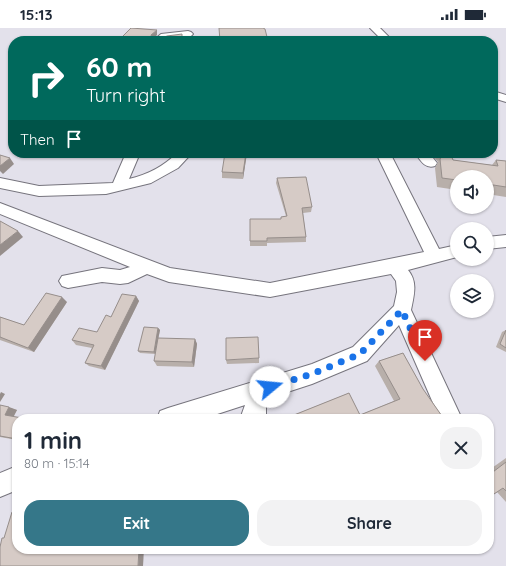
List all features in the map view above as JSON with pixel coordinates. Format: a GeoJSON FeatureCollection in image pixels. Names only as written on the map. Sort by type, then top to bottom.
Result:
{"type":"FeatureCollection","features":[{"type":"Feature","properties":{"kind":"street"},"geometry":{"type":"LineString","coordinates":[[154,36],[163,28]]}},
{"type":"Feature","properties":{"kind":"street"},"geometry":{"type":"LineString","coordinates":[[375,28],[383,36]]}},
{"type":"Feature","properties":{"kind":"street"},"geometry":{"type":"LineString","coordinates":[[164,36],[188,34]]}},
{"type":"Feature","properties":{"kind":"street"},"geometry":{"type":"LineString","coordinates":[[118,186],[131,158]]}},
{"type":"Feature","properties":{"kind":"street"},"geometry":{"type":"LineString","coordinates":[[0,183],[40,191],[106,189],[146,180],[173,165],[180,158]]}},
{"type":"Feature","properties":{"kind":"street"},"geometry":{"type":"LineString","coordinates":[[385,158],[434,256]]}},
{"type":"Feature","properties":{"kind":"street"},"geometry":{"type":"LineString","coordinates":[[0,208],[169,275],[270,290],[395,266],[450,252]]}},
{"type":"Feature","properties":{"kind":"street"},"geometry":{"type":"LineString","coordinates":[[494,242],[506,241]]}},
{"type":"Feature","properties":{"kind":"street"},"geometry":{"type":"LineString","coordinates":[[68,281],[102,275],[120,277],[128,276],[146,266]]}},
{"type":"Feature","properties":{"kind":"street"},"geometry":{"type":"LineString","coordinates":[[184,414],[312,374],[360,354],[402,310],[406,292],[405,279],[395,266]]}},
{"type":"Feature","properties":{"kind":"street"},"geometry":{"type":"LineString","coordinates":[[402,310],[449,414]]}},
{"type":"Feature","properties":{"kind":"street"},"geometry":{"type":"LineString","coordinates":[[255,414],[256,391]]}},
{"type":"Feature","properties":{"kind":"street"},"geometry":{"type":"LineString","coordinates":[[0,485],[12,480]]}},
{"type":"Feature","properties":{"kind":"building"},"geometry":{"type":"Polygon","coordinates":[[[131,28],[157,30],[151,36],[123,36],[131,28]]]}},
{"type":"Feature","properties":{"kind":"building"},"geometry":{"type":"Polygon","coordinates":[[[219,28],[263,28],[265,29],[267,36],[220,36],[219,28]]]}},
{"type":"Feature","properties":{"kind":"building"},"geometry":{"type":"Polygon","coordinates":[[[182,34],[182,36],[167,36],[182,34]]]}},
{"type":"Feature","properties":{"kind":"building"},"geometry":{"type":"Polygon","coordinates":[[[0,155],[10,158],[0,166],[0,155]]]}},
{"type":"Feature","properties":{"kind":"building"},"geometry":{"type":"Polygon","coordinates":[[[224,158],[245,158],[243,173],[222,172],[224,158]]]}},
{"type":"Feature","properties":{"kind":"building"},"geometry":{"type":"Polygon","coordinates":[[[441,158],[452,158],[453,160],[498,166],[496,160],[506,161],[506,187],[494,185],[494,170],[450,170],[450,179],[442,178],[441,158]]]}},
{"type":"Feature","properties":{"kind":"building"},"geometry":{"type":"Polygon","coordinates":[[[306,177],[312,207],[302,208],[306,237],[267,238],[267,241],[250,241],[250,219],[281,219],[281,217],[287,216],[277,178],[306,177]]]}},
{"type":"Feature","properties":{"kind":"building"},"geometry":{"type":"Polygon","coordinates":[[[0,221],[18,231],[0,245],[0,221]]]}},
{"type":"Feature","properties":{"kind":"building"},"geometry":{"type":"Polygon","coordinates":[[[46,293],[62,297],[28,348],[0,337],[0,317],[24,325],[46,293]]]}},
{"type":"Feature","properties":{"kind":"building"},"geometry":{"type":"Polygon","coordinates":[[[122,294],[136,296],[101,366],[85,363],[94,345],[72,340],[79,328],[97,332],[106,315],[111,317],[122,294]]]}},
{"type":"Feature","properties":{"kind":"building"},"geometry":{"type":"Polygon","coordinates":[[[144,327],[158,328],[154,352],[138,351],[144,327]]]}},
{"type":"Feature","properties":{"kind":"building"},"geometry":{"type":"Polygon","coordinates":[[[506,330],[506,348],[500,344],[506,330]]]}},
{"type":"Feature","properties":{"kind":"building"},"geometry":{"type":"Polygon","coordinates":[[[258,337],[259,358],[226,360],[226,338],[258,337]]]}},
{"type":"Feature","properties":{"kind":"building"},"geometry":{"type":"Polygon","coordinates":[[[158,338],[195,339],[192,362],[154,361],[158,338]]]}},
{"type":"Feature","properties":{"kind":"building"},"geometry":{"type":"Polygon","coordinates":[[[403,353],[423,389],[440,414],[362,414],[400,399],[379,361],[403,353]]]}},
{"type":"Feature","properties":{"kind":"building"},"geometry":{"type":"Polygon","coordinates":[[[349,393],[360,414],[296,414],[349,393]]]}},
{"type":"Feature","properties":{"kind":"building"},"geometry":{"type":"Polygon","coordinates":[[[0,405],[9,407],[5,415],[12,416],[12,438],[0,436],[0,405]]]}},
{"type":"Feature","properties":{"kind":"building"},"geometry":{"type":"Polygon","coordinates":[[[506,462],[506,491],[503,488],[494,494],[494,471],[506,462]]]}},
{"type":"Feature","properties":{"kind":"building"},"geometry":{"type":"Polygon","coordinates":[[[12,512],[12,554],[139,554],[138,566],[0,566],[0,547],[2,538],[4,538],[12,512]]]}},
{"type":"Feature","properties":{"kind":"route"},"geometry":{"type":"LineString","coordinates":[[270,387],[312,374],[360,354],[402,310],[425,361]]}}]}
